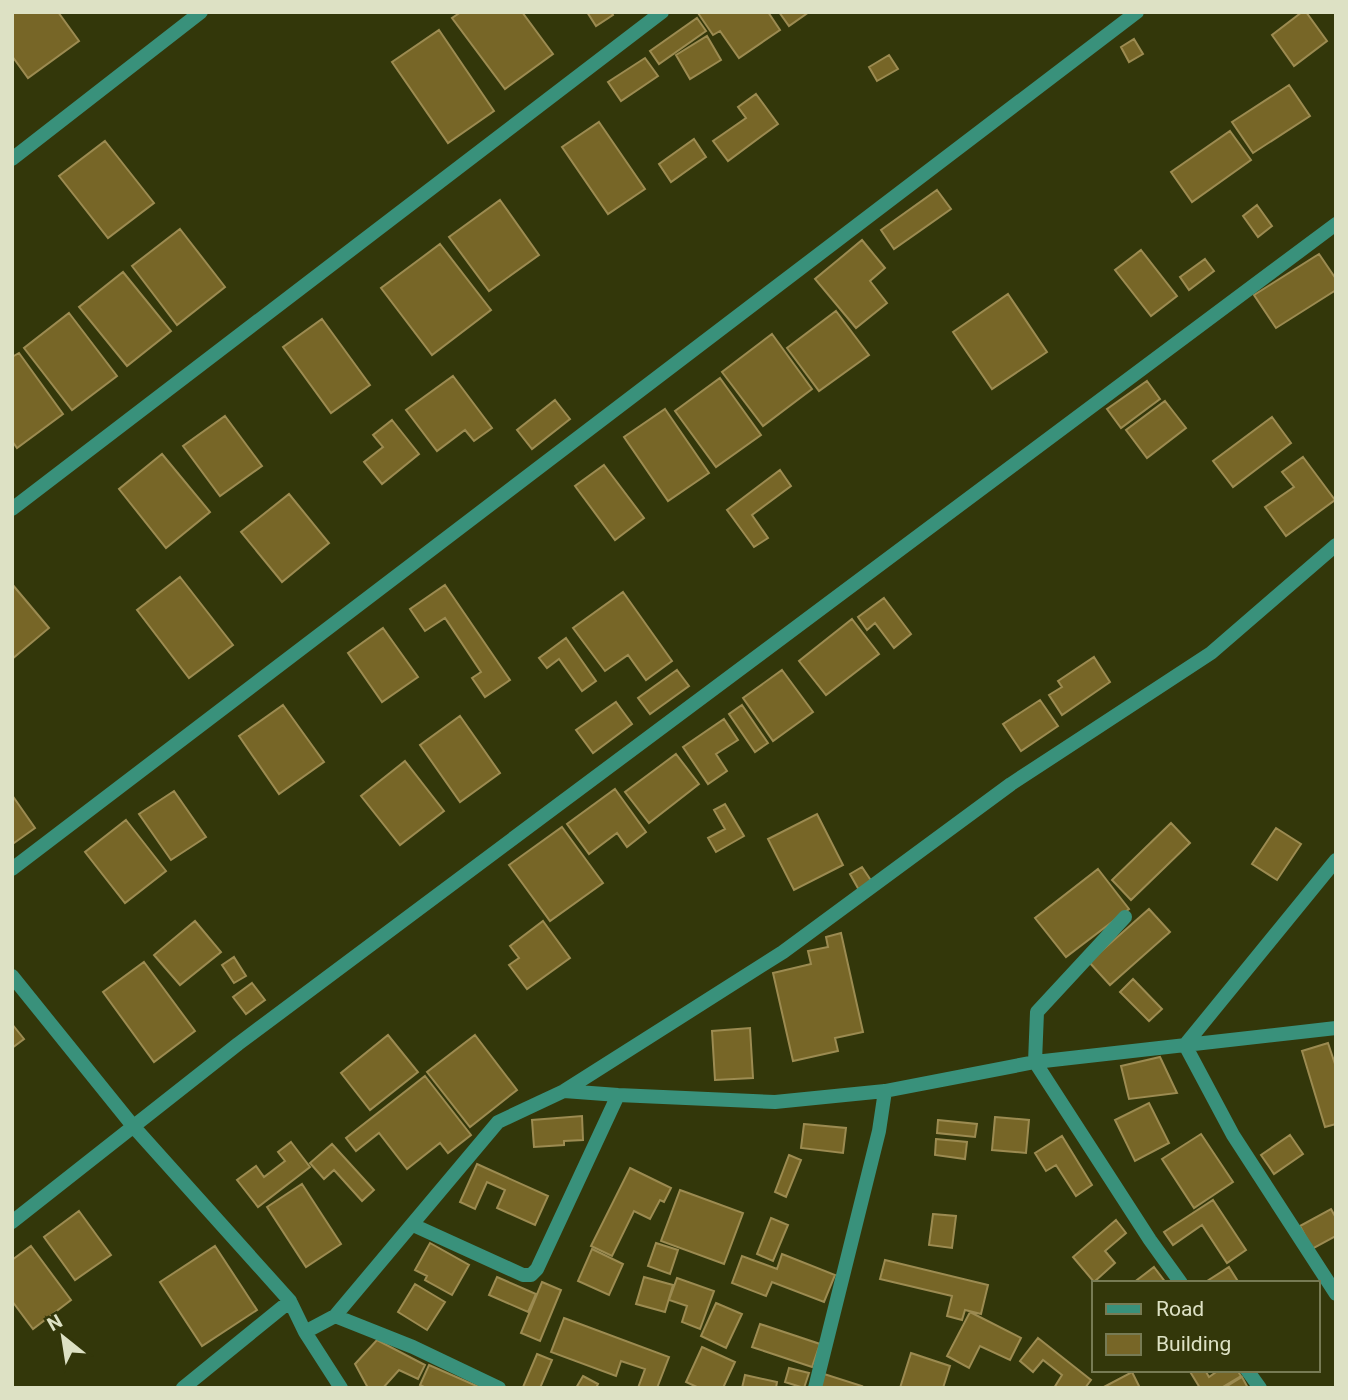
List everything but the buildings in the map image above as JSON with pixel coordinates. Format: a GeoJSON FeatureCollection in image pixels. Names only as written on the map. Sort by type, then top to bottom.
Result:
{"type":"FeatureCollection","features":[{"type":"Feature","properties":{"kind":"street"},"geometry":{"type":"LineString","coordinates":[[12,159],[201,12]]}},
{"type":"Feature","properties":{"kind":"street"},"geometry":{"type":"LineString","coordinates":[[12,509],[662,12]]}},
{"type":"Feature","properties":{"kind":"street"},"geometry":{"type":"LineString","coordinates":[[12,869],[1137,12]]}},
{"type":"Feature","properties":{"kind":"street"},"geometry":{"type":"LineString","coordinates":[[12,1222],[283,1011],[1336,224]]}},
{"type":"Feature","properties":{"kind":"street"},"geometry":{"type":"LineString","coordinates":[[305,1332],[335,1316],[498,1122],[564,1091],[783,952],[1011,784],[1211,653],[1336,545]]}},
{"type":"Feature","properties":{"kind":"street"},"geometry":{"type":"LineString","coordinates":[[1185,1045],[1336,860]]}},
{"type":"Feature","properties":{"kind":"street"},"geometry":{"type":"LineString","coordinates":[[1125,917],[1037,1012],[1035,1062],[1180,1281]]}},
{"type":"Feature","properties":{"kind":"street"},"geometry":{"type":"LineString","coordinates":[[12,976],[133,1126],[290,1301],[305,1332],[341,1388]]}},
{"type":"Feature","properties":{"kind":"street"},"geometry":{"type":"LineString","coordinates":[[564,1091],[775,1102],[885,1091],[1035,1062],[1336,1028]]}},
{"type":"Feature","properties":{"kind":"street"},"geometry":{"type":"LineString","coordinates":[[1185,1045],[1233,1135],[1336,1294]]}},
{"type":"Feature","properties":{"kind":"street"},"geometry":{"type":"LineString","coordinates":[[815,1388],[876,1145],[885,1091]]}},
{"type":"Feature","properties":{"kind":"street"},"geometry":{"type":"LineString","coordinates":[[413,1225],[523,1275],[531,1275],[537,1269],[618,1095]]}},
{"type":"Feature","properties":{"kind":"street"},"geometry":{"type":"LineString","coordinates":[[183,1388],[290,1301]]}},
{"type":"Feature","properties":{"kind":"street"},"geometry":{"type":"LineString","coordinates":[[335,1316],[413,1347],[499,1388]]}},
{"type":"Feature","properties":{"kind":"street"},"geometry":{"type":"LineString","coordinates":[[1248,1372],[1260,1388]]}}]}
